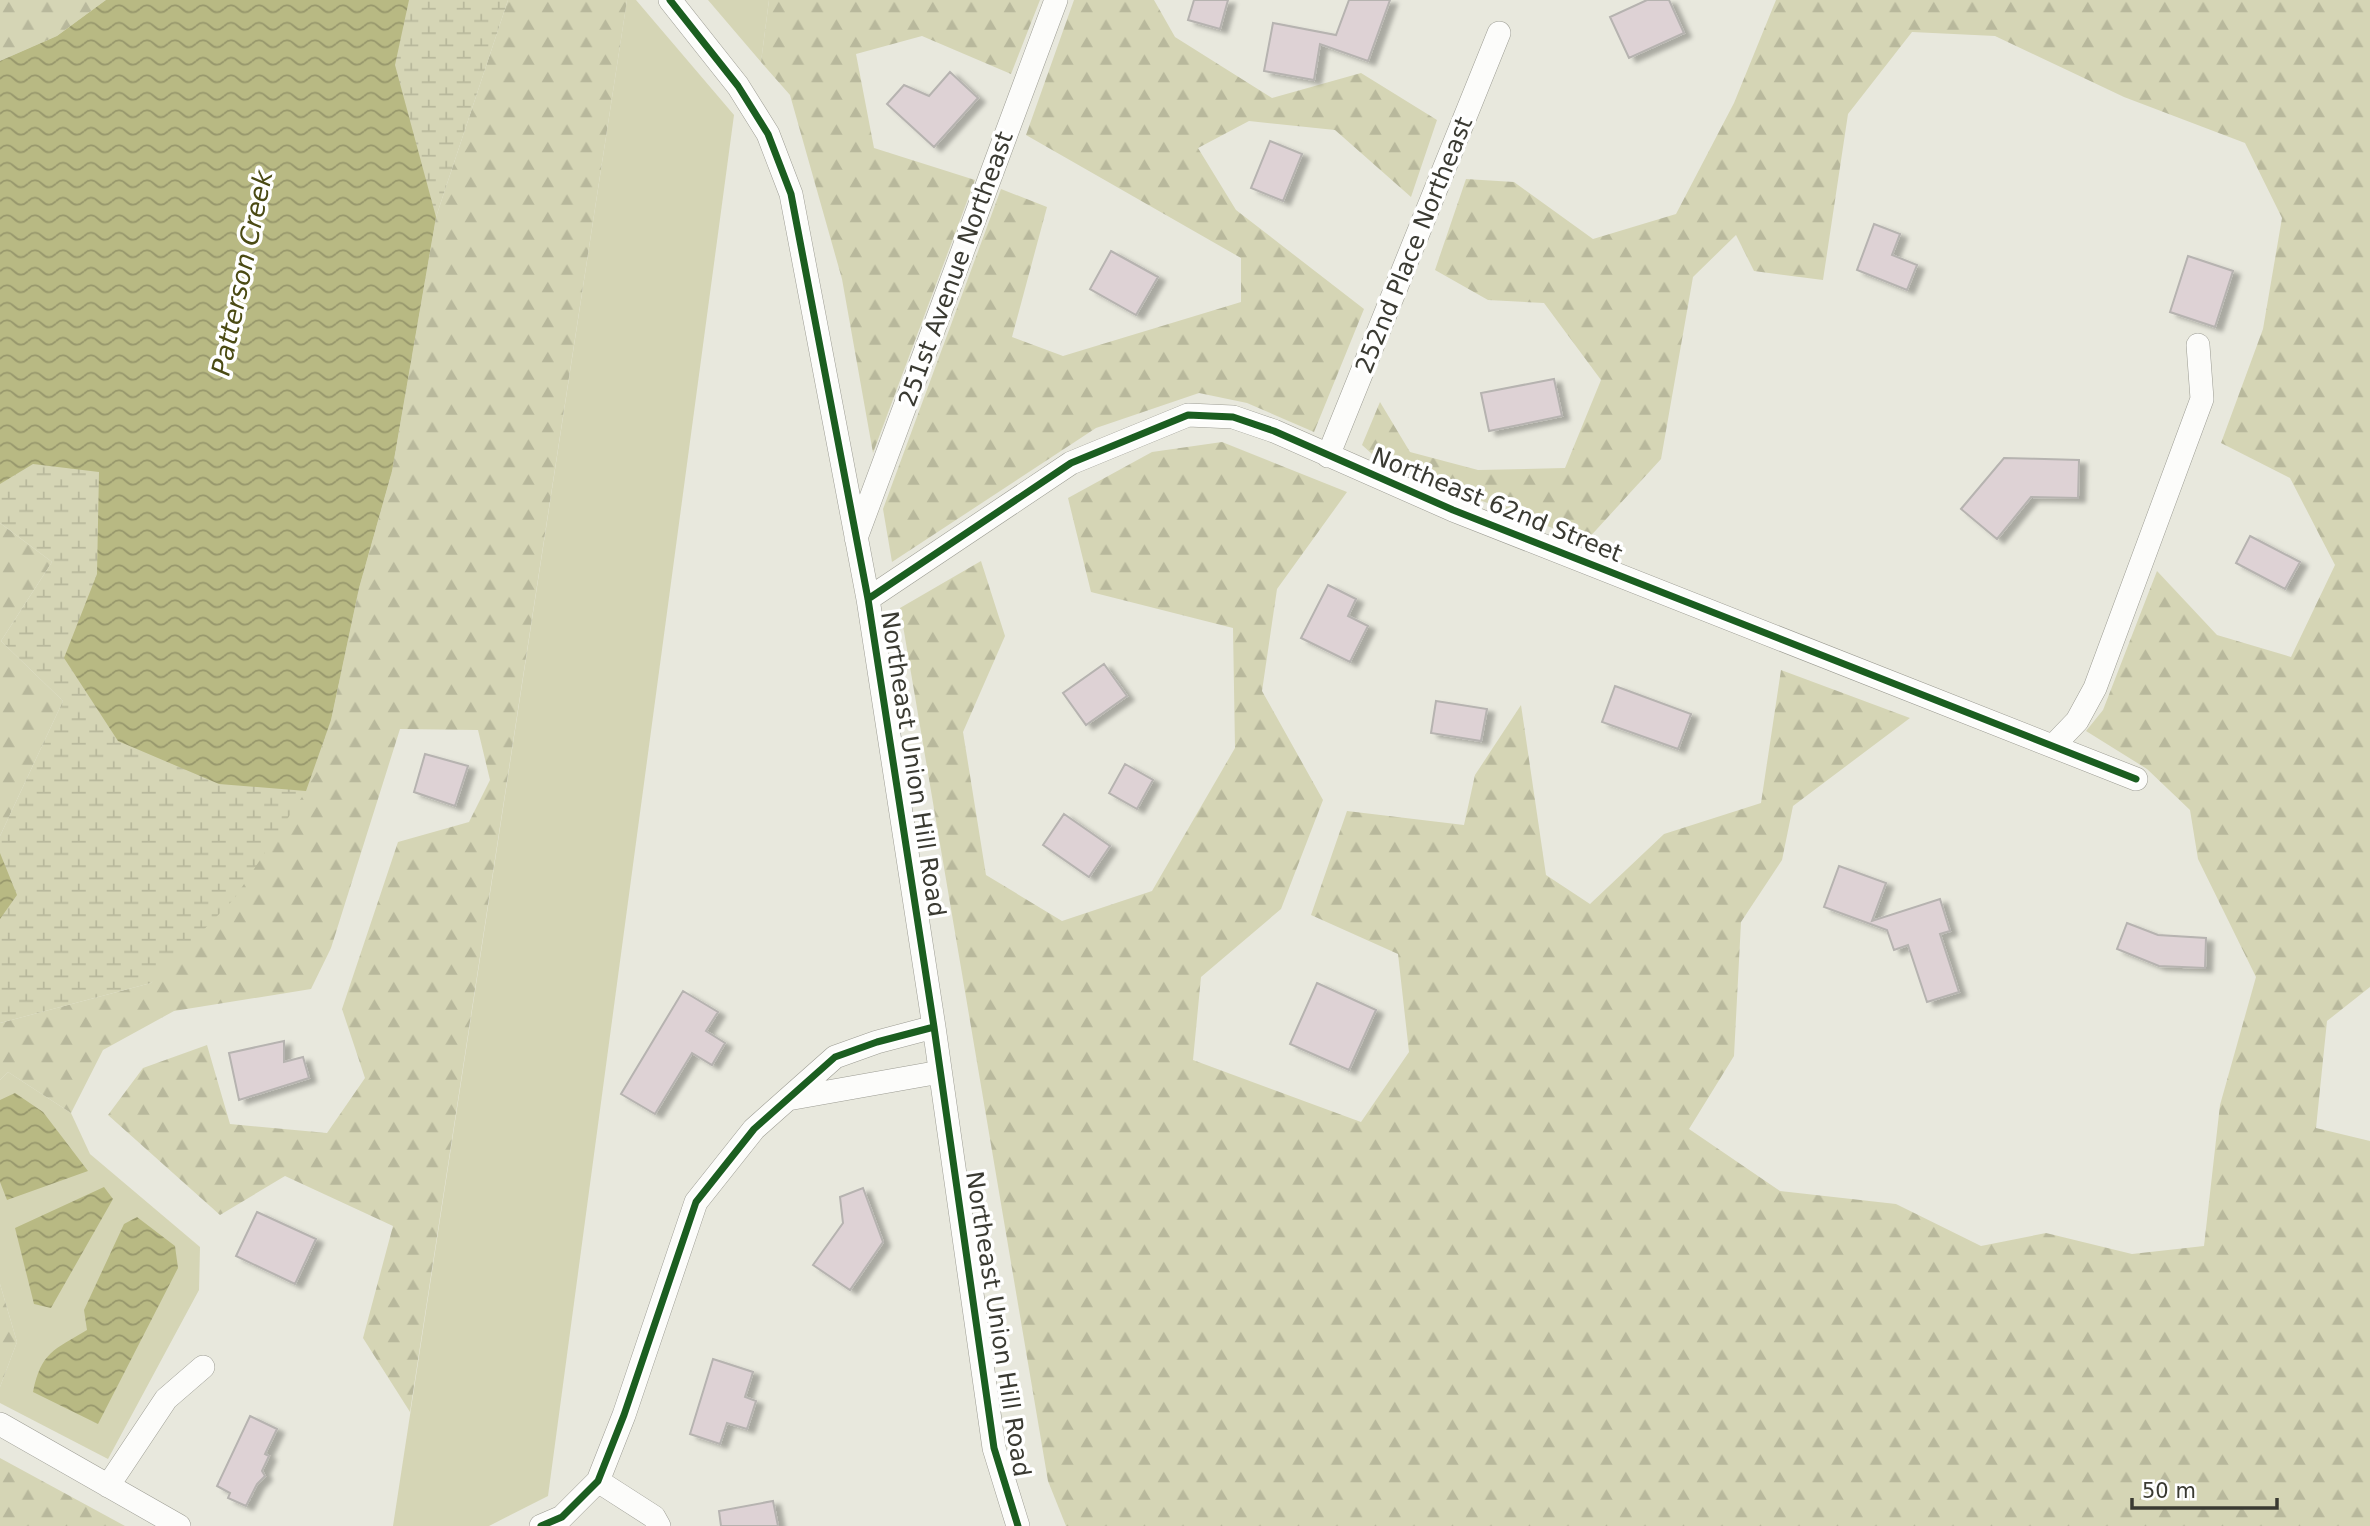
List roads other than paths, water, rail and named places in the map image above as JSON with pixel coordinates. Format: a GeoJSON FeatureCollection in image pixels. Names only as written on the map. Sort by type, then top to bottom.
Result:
{"type":"FeatureCollection","features":[{"type":"Feature","properties":{"kind":"street","name":"Northeast Union Hill Road"},"geometry":{"type":"LineString","coordinates":[[670,0],[708,45],[762,124],[791,194],[868,599],[934,1027],[994,1448],[1018,1526]]}},
{"type":"Feature","properties":{"kind":"street","name":"251st Avenue Northeast"},"geometry":{"type":"LineString","coordinates":[[856,538],[1056,0]]}},
{"type":"Feature","properties":{"kind":"street","name":"252nd Place Northeast"},"geometry":{"type":"LineString","coordinates":[[1328,456],[1499,33]]}},
{"type":"Feature","properties":{"kind":"street"},"geometry":{"type":"LineString","coordinates":[[2053,746],[2077,720],[2095,688],[2202,399],[2198,345]]}},
{"type":"Feature","properties":{"kind":"street","name":"Northeast 62nd Street"},"geometry":{"type":"LineString","coordinates":[[868,599],[1071,463],[1188,415],[1233,417],[1275,431],[1453,510],[2136,779]]}},
{"type":"Feature","properties":{"kind":"street"},"geometry":{"type":"LineString","coordinates":[[541,1526],[562,1517],[598,1481],[624,1415],[696,1202],[754,1129],[835,1057],[877,1042],[934,1027]]}},
{"type":"Feature","properties":{"kind":"street"},"geometry":{"type":"LineString","coordinates":[[789,1099],[940,1072]]}},
{"type":"Feature","properties":{"kind":"street"},"geometry":{"type":"LineString","coordinates":[[108,1486],[166,1399],[203,1367]]}},
{"type":"Feature","properties":{"kind":"street"},"geometry":{"type":"LineString","coordinates":[[0,1424],[179,1526]]}},
{"type":"Feature","properties":{"kind":"street"},"geometry":{"type":"LineString","coordinates":[[598,1481],[654,1517],[659,1526]]}},
{"type":"Feature","properties":{"kind":"water","name":"Patterson Creek"},"geometry":{"type":"Polygon","coordinates":[[[106,0],[409,0],[395,65],[436,217],[392,471],[359,588],[331,720],[306,791],[219,784],[118,741],[64,658],[97,574],[99,472],[33,464],[0,484],[0,61],[57,36],[106,0]]]}},
{"type":"Feature","properties":{"kind":"water"},"geometry":{"type":"Polygon","coordinates":[[[0,853],[17,895],[0,919],[0,853]]]}},
{"type":"Feature","properties":{"kind":"water"},"geometry":{"type":"Polygon","coordinates":[[[15,1093],[43,1112],[88,1171],[7,1200],[0,1182],[0,1100],[15,1093]]]}},
{"type":"Feature","properties":{"kind":"water"},"geometry":{"type":"Polygon","coordinates":[[[104,1187],[113,1199],[51,1308],[34,1304],[15,1228],[104,1187]]]}},
{"type":"Feature","properties":{"kind":"water"},"geometry":{"type":"Polygon","coordinates":[[[137,1217],[175,1246],[178,1268],[98,1424],[33,1392],[45,1360],[66,1342],[87,1330],[84,1310],[124,1224],[137,1217]]]}}]}
